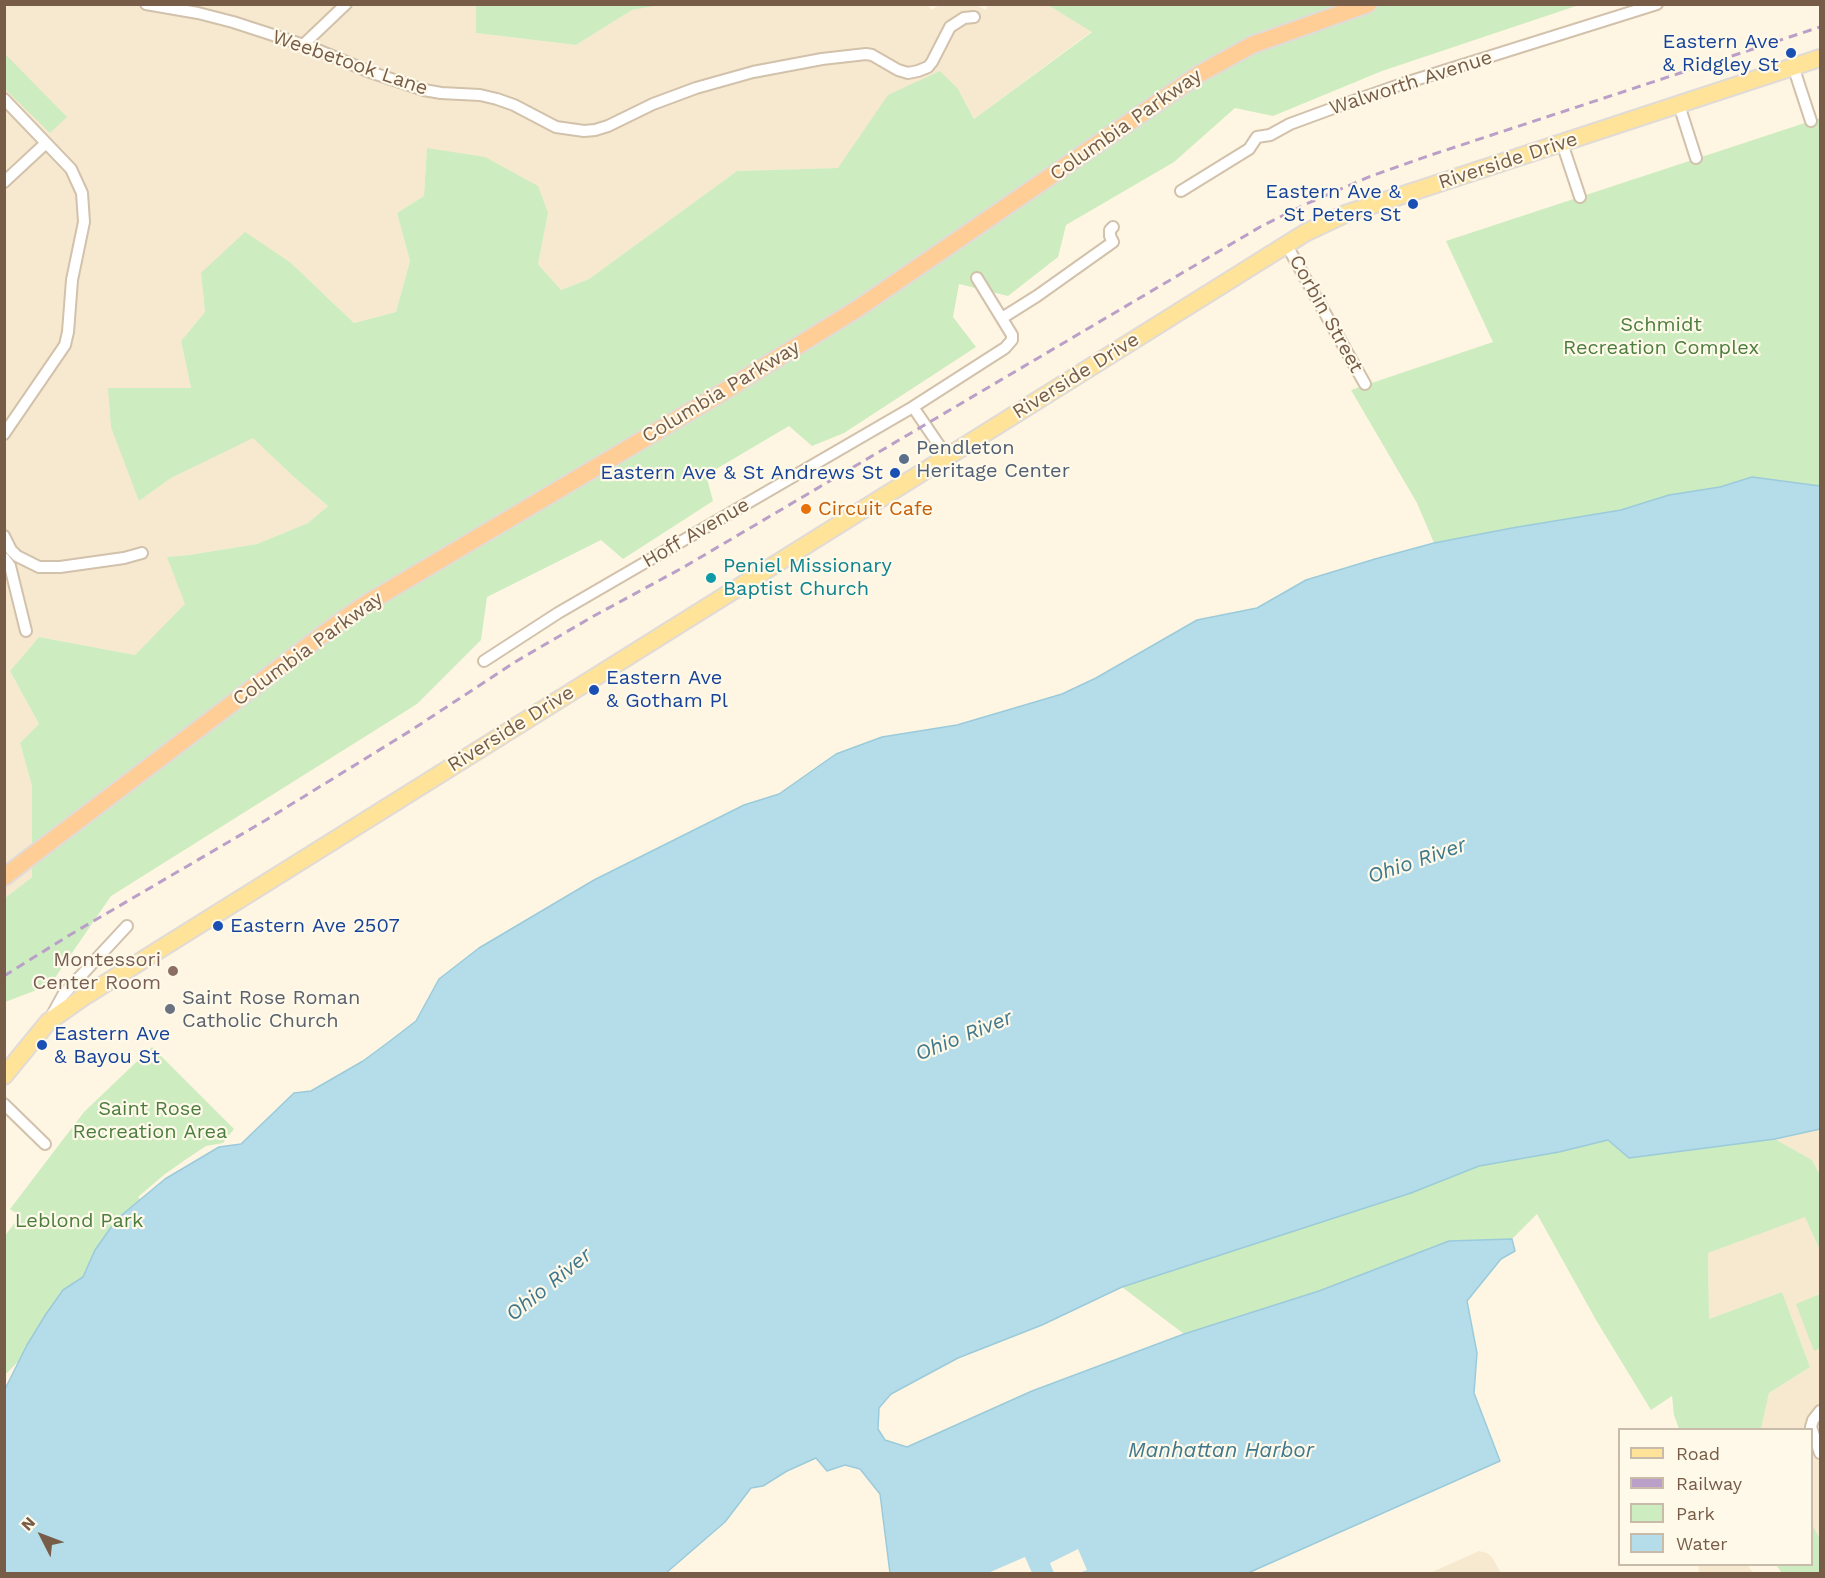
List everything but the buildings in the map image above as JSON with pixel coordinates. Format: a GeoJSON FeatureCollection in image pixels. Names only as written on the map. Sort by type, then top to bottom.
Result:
{"type":"FeatureCollection","features":[{"type":"Feature","properties":{"kind":"highway","name":"Columbia Parkway"},"geometry":{"type":"LineString","coordinates":[[4,877],[342,620],[369,602],[718,395],[857,309],[1200,73],[1252,45],[1368,4]]}},
{"type":"Feature","properties":{"kind":"main road","name":"Riverside Drive"},"geometry":{"type":"LineString","coordinates":[[4,1076],[48,1022],[90,993],[1305,232],[1345,214],[1821,57]]}},
{"type":"Feature","properties":{"kind":"street","name":"Weebetook Lane"},"geometry":{"type":"LineString","coordinates":[[146,4],[225,20],[303,45],[370,72],[424,90],[498,99],[556,127],[584,131],[608,126],[653,104],[696,88],[753,72],[822,59],[866,54],[898,70],[908,73],[918,71],[932,62],[950,27],[964,18],[974,17]]}},
{"type":"Feature","properties":{"kind":"street"},"geometry":{"type":"LineString","coordinates":[[303,45],[346,4]]}},
{"type":"Feature","properties":{"kind":"street","name":"Walworth Avenue"},"geometry":{"type":"LineString","coordinates":[[1181,191],[1249,149],[1257,137],[1269,135],[1309,117],[1402,84],[1658,4]]}},
{"type":"Feature","properties":{"kind":"street"},"geometry":{"type":"LineString","coordinates":[[1793,66],[1811,121]]}},
{"type":"Feature","properties":{"kind":"street"},"geometry":{"type":"LineString","coordinates":[[4,99],[71,170],[80,185],[84,204],[84,222],[72,280],[68,332],[64,345],[4,434]]}},
{"type":"Feature","properties":{"kind":"street"},"geometry":{"type":"LineString","coordinates":[[1679,105],[1696,159]]}},
{"type":"Feature","properties":{"kind":"street"},"geometry":{"type":"LineString","coordinates":[[4,182],[46,143]]}},
{"type":"Feature","properties":{"kind":"street"},"geometry":{"type":"LineString","coordinates":[[1562,143],[1580,197]]}},
{"type":"Feature","properties":{"kind":"street"},"geometry":{"type":"LineString","coordinates":[[977,278],[1004,320],[1113,242],[1110,230],[1113,226]]}},
{"type":"Feature","properties":{"kind":"street","name":"Corbin Street"},"geometry":{"type":"LineString","coordinates":[[1286,244],[1365,384]]}},
{"type":"Feature","properties":{"kind":"street","name":"Hoff Avenue"},"geometry":{"type":"LineString","coordinates":[[484,661],[558,613],[913,407],[1009,345],[1012,335],[1004,320]]}},
{"type":"Feature","properties":{"kind":"street"},"geometry":{"type":"LineString","coordinates":[[913,407],[947,457]]}},
{"type":"Feature","properties":{"kind":"street"},"geometry":{"type":"LineString","coordinates":[[4,536],[17,556],[39,567],[60,567],[124,558],[142,553]]}},
{"type":"Feature","properties":{"kind":"street"},"geometry":{"type":"LineString","coordinates":[[4,558],[10,566],[26,631]]}},
{"type":"Feature","properties":{"kind":"street"},"geometry":{"type":"LineString","coordinates":[[48,1022],[63,995],[127,926]]}},
{"type":"Feature","properties":{"kind":"street"},"geometry":{"type":"LineString","coordinates":[[4,1104],[45,1144]]}},
{"type":"Feature","properties":{"kind":"street"},"geometry":{"type":"LineString","coordinates":[[1811,1428],[1813,1420],[1821,1411]]}},
{"type":"Feature","properties":{"kind":"street"},"geometry":{"type":"LineString","coordinates":[[1813,1432],[1821,1453]]}},
{"type":"Feature","properties":{"kind":"shaded area"},"geometry":{"type":"Polygon","coordinates":[[[660,4],[928,4],[931,10],[941,4],[977,5],[985,10],[989,5],[1048,5],[1092,31],[974,119],[958,89],[838,168],[737,171],[589,279],[561,290],[538,264],[548,213],[427,148],[424,196],[397,213],[410,261],[396,312],[354,323],[291,263],[201,273],[205,312],[181,341],[191,388],[108,388],[139,501],[171,478],[253,437],[328,506],[308,523],[257,544],[168,557],[186,604],[135,655],[39,637],[10,671],[39,724],[20,743],[32,786],[32,877],[5,898],[5,5],[476,5],[476,33],[576,45],[632,10],[660,4]]]}},
{"type":"Feature","properties":{"kind":"shaded area"},"geometry":{"type":"Polygon","coordinates":[[[1820,1129],[1820,1175],[1812,1160],[1775,1139],[1820,1129]]]}},
{"type":"Feature","properties":{"kind":"shaded area"},"geometry":{"type":"Polygon","coordinates":[[[1805,1216],[1820,1250],[1820,1539],[1813,1526],[1813,1428],[1761,1428],[1769,1393],[1810,1367],[1782,1292],[1709,1319],[1708,1253],[1805,1216]]]}},
{"type":"Feature","properties":{"kind":"shaded area"},"geometry":{"type":"Polygon","coordinates":[[[1479,1551],[1492,1557],[1501,1573],[1430,1573],[1479,1551]]]}},
{"type":"Feature","properties":{"kind":"shaded area"},"geometry":{"type":"Polygon","coordinates":[[[1698,1566],[1748,1566],[1754,1573],[1699,1573],[1698,1566]]]}},
{"type":"Feature","properties":{"kind":"green space"},"geometry":{"type":"Polygon","coordinates":[[[476,4],[660,5],[632,10],[576,45],[476,33],[476,4]]]}},
{"type":"Feature","properties":{"kind":"green space"},"geometry":{"type":"Polygon","coordinates":[[[1048,5],[1579,5],[1382,71],[1273,116],[1235,108],[1174,162],[1066,225],[1058,257],[1008,296],[959,284],[953,317],[976,347],[844,433],[812,446],[789,426],[706,475],[713,501],[623,559],[601,540],[487,597],[481,640],[417,704],[111,896],[50,985],[5,1002],[5,898],[32,877],[32,786],[20,743],[39,724],[10,671],[39,637],[135,655],[185,604],[167,557],[257,544],[308,523],[328,506],[253,438],[171,478],[139,501],[111,427],[108,388],[191,388],[181,341],[205,312],[201,273],[245,232],[291,263],[354,323],[396,312],[410,261],[397,213],[424,196],[427,148],[485,157],[538,186],[548,213],[538,264],[561,290],[589,279],[737,171],[838,168],[888,95],[940,71],[958,89],[974,119],[1092,32],[1048,5]]]}},
{"type":"Feature","properties":{"kind":"green space"},"geometry":{"type":"Polygon","coordinates":[[[4,53],[67,117],[50,133],[5,89],[4,53]]]}},
{"type":"Feature","properties":{"kind":"green space","name":"Schmidt Recreation Complex"},"geometry":{"type":"Polygon","coordinates":[[[1820,118],[1820,486],[1752,477],[1720,487],[1669,495],[1621,510],[1434,543],[1417,503],[1351,390],[1493,342],[1446,241],[1820,118]]]}},
{"type":"Feature","properties":{"kind":"green space"},"geometry":{"type":"Polygon","coordinates":[[[152,1047],[234,1129],[223,1143],[206,1146],[165,1174],[138,1197],[158,1218],[5,1375],[4,1237],[20,1216],[10,1209],[84,1112],[152,1047]]]}},
{"type":"Feature","properties":{"kind":"green space"},"geometry":{"type":"Polygon","coordinates":[[[1775,1139],[1812,1160],[1820,1175],[1820,1250],[1805,1217],[1708,1253],[1709,1319],[1782,1292],[1810,1367],[1769,1393],[1761,1428],[1679,1428],[1674,1415],[1672,1396],[1651,1410],[1596,1320],[1537,1214],[1512,1239],[1449,1241],[1319,1291],[1184,1334],[1122,1287],[1411,1193],[1479,1166],[1559,1152],[1608,1140],[1629,1158],[1775,1139]]]}},
{"type":"Feature","properties":{"kind":"green space"},"geometry":{"type":"Polygon","coordinates":[[[1820,1294],[1820,1348],[1814,1351],[1796,1304],[1820,1294]]]}},
{"type":"Feature","properties":{"kind":"green space"},"geometry":{"type":"Polygon","coordinates":[[[1813,1526],[1820,1539],[1820,1573],[1782,1573],[1777,1566],[1813,1566],[1813,1526]]]}},
{"type":"Feature","properties":{"kind":"water"},"geometry":{"type":"Polygon","coordinates":[[[1752,477],[1820,486],[1820,1129],[1775,1139],[1629,1158],[1608,1140],[1559,1152],[1479,1166],[1411,1193],[1122,1287],[1042,1325],[958,1358],[891,1394],[879,1408],[878,1429],[885,1440],[907,1447],[1032,1391],[1184,1334],[1319,1291],[1449,1241],[1512,1239],[1515,1251],[1501,1259],[1467,1301],[1477,1353],[1474,1393],[1500,1461],[1248,1573],[890,1573],[880,1494],[860,1469],[845,1465],[827,1471],[816,1458],[787,1471],[763,1486],[751,1488],[725,1522],[666,1573],[5,1574],[4,1391],[27,1345],[63,1290],[83,1277],[95,1250],[117,1219],[165,1179],[219,1147],[241,1144],[294,1093],[311,1091],[363,1061],[416,1021],[439,979],[479,948],[594,880],[744,805],[779,794],[836,754],[882,737],[957,725],[1062,694],[1096,678],[1197,620],[1257,608],[1306,580],[1434,543],[1621,510],[1669,495],[1720,487],[1752,477]]]}},
{"type":"Feature","properties":{"kind":"pier"},"geometry":{"type":"Polygon","coordinates":[[[1078,1549],[1087,1570],[1079,1573],[1054,1573],[1050,1563],[1078,1549]]]}},
{"type":"Feature","properties":{"kind":"pier"},"geometry":{"type":"Polygon","coordinates":[[[1025,1557],[1032,1573],[988,1573],[1025,1557]]]}},
{"type":"Feature","properties":{"kind":"railway"},"geometry":{"type":"LineString","coordinates":[[4,976],[266,820],[410,731],[515,662],[684,567],[1260,227],[1371,176],[1820,27]]}},
{"type":"Feature","properties":{"kind":"place","name":"Eastern Ave & Ridgley St"},"geometry":{"type":"Point","coordinates":[1791,53]}},
{"type":"Feature","properties":{"kind":"place","name":"Eastern Ave & St Peters St"},"geometry":{"type":"Point","coordinates":[1413,204]}},
{"type":"Feature","properties":{"kind":"place","name":"Pendleton Heritage Center"},"geometry":{"type":"Point","coordinates":[904,459]}},
{"type":"Feature","properties":{"kind":"place","name":"Eastern Ave & St Andrews St"},"geometry":{"type":"Point","coordinates":[895,473]}},
{"type":"Feature","properties":{"kind":"place","name":"Circuit Cafe"},"geometry":{"type":"Point","coordinates":[806,509]}},
{"type":"Feature","properties":{"kind":"place","name":"Peniel Missionary Baptist Church"},"geometry":{"type":"Point","coordinates":[711,578]}},
{"type":"Feature","properties":{"kind":"place","name":"Eastern Ave & Gotham Pl"},"geometry":{"type":"Point","coordinates":[594,690]}},
{"type":"Feature","properties":{"kind":"place","name":"Eastern Ave 2507"},"geometry":{"type":"Point","coordinates":[218,926]}},
{"type":"Feature","properties":{"kind":"place","name":"Montessori Center Room"},"geometry":{"type":"Point","coordinates":[173,971]}},
{"type":"Feature","properties":{"kind":"place","name":"Saint Rose Roman Catholic Church"},"geometry":{"type":"Point","coordinates":[170,1009]}},
{"type":"Feature","properties":{"kind":"place","name":"Eastern Ave & Bayou St"},"geometry":{"type":"Point","coordinates":[42,1045]}},
{"type":"Feature","properties":{"kind":"water label","name":"Ohio River"},"geometry":{"type":"Point","coordinates":[1417,861]}},
{"type":"Feature","properties":{"kind":"water label","name":"Ohio River"},"geometry":{"type":"Point","coordinates":[964,1036]}},
{"type":"Feature","properties":{"kind":"water label","name":"Ohio River"},"geometry":{"type":"Point","coordinates":[549,1285]}},
{"type":"Feature","properties":{"kind":"water label","name":"Manhattan Harbor"},"geometry":{"type":"Point","coordinates":[1221,1451]}},
{"type":"Feature","properties":{"kind":"park label","name":"Saint Rose Recreation Area"},"geometry":{"type":"Point","coordinates":[150,1120]}},
{"type":"Feature","properties":{"kind":"park label","name":"Leblond Park"},"geometry":{"type":"Point","coordinates":[79,1221]}}]}
